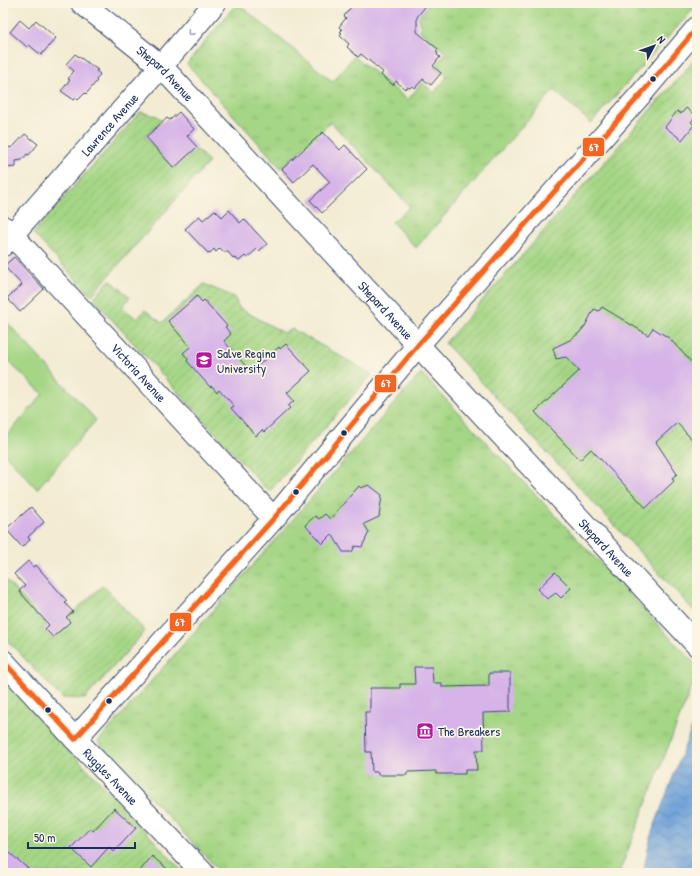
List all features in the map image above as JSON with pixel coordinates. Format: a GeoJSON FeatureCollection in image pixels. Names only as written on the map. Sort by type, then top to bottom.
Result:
{"type":"FeatureCollection","features":[{"type":"Feature","properties":{"kind":"street","name":"Shepard Avenue"},"geometry":{"type":"LineString","coordinates":[[82,3],[161,66],[697,645]]}},
{"type":"Feature","properties":{"kind":"street","name":"Lawrence Avenue"},"geometry":{"type":"LineString","coordinates":[[6,235],[161,66],[215,3]]}},
{"type":"Feature","properties":{"kind":"street"},"geometry":{"type":"LineString","coordinates":[[75,739],[273,518],[418,345],[642,93],[697,28]]}},
{"type":"Feature","properties":{"kind":"street","name":"Victoria Avenue"},"geometry":{"type":"LineString","coordinates":[[6,235],[273,518]]}},
{"type":"Feature","properties":{"kind":"street","name":"Ruggles Avenue"},"geometry":{"type":"LineString","coordinates":[[3,660],[75,739],[203,873]]}},
{"type":"Feature","properties":{"kind":"green space"},"geometry":{"type":"Polygon","coordinates":[[[237,3],[333,82],[354,56],[408,100],[422,82],[434,93],[447,77],[435,67],[446,53],[420,31],[419,17],[430,3],[697,3],[697,5],[591,123],[554,90],[416,248],[392,222],[410,207],[331,122],[281,168],[187,64],[237,3]]]}},
{"type":"Feature","properties":{"kind":"green space"},"geometry":{"type":"Polygon","coordinates":[[[697,57],[697,614],[445,343],[697,57]]]}},
{"type":"Feature","properties":{"kind":"green space"},"geometry":{"type":"Polygon","coordinates":[[[140,112],[157,116],[162,121],[145,137],[174,169],[196,149],[209,162],[91,296],[33,233],[140,112]]]}},
{"type":"Feature","properties":{"kind":"green space"},"geometry":{"type":"Polygon","coordinates":[[[110,280],[130,297],[122,307],[137,319],[145,310],[162,323],[204,284],[234,297],[239,308],[284,333],[292,329],[372,374],[269,492],[93,299],[110,280]]]}},
{"type":"Feature","properties":{"kind":"green space"},"geometry":{"type":"Polygon","coordinates":[[[5,320],[96,420],[37,489],[3,452],[3,440],[43,394],[11,364],[3,349],[3,322],[5,320]]]}},
{"type":"Feature","properties":{"kind":"green space"},"geometry":{"type":"Polygon","coordinates":[[[421,373],[697,666],[697,673],[619,873],[221,873],[98,742],[421,373]]]}},
{"type":"Feature","properties":{"kind":"green space"},"geometry":{"type":"Polygon","coordinates":[[[3,577],[47,625],[43,629],[53,639],[72,622],[68,617],[103,585],[145,631],[85,699],[62,698],[3,636],[3,577]]]}},
{"type":"Feature","properties":{"kind":"green space"},"geometry":{"type":"Polygon","coordinates":[[[3,678],[184,873],[3,873],[3,678]]]}},
{"type":"Feature","properties":{"kind":"water"},"geometry":{"type":"Polygon","coordinates":[[[697,722],[697,873],[643,873],[651,835],[692,727],[697,722]]]}},
{"type":"Feature","properties":{"kind":"building"},"geometry":{"type":"Polygon","coordinates":[[[354,3],[428,3],[417,17],[417,32],[438,49],[436,52],[440,57],[433,66],[441,73],[431,85],[423,79],[415,88],[412,86],[405,89],[396,81],[393,85],[381,75],[383,72],[361,54],[358,57],[347,47],[349,44],[340,36],[342,33],[340,32],[342,30],[339,27],[346,18],[344,16],[354,3]]]}},
{"type":"Feature","properties":{"kind":"building"},"geometry":{"type":"Polygon","coordinates":[[[20,20],[29,28],[36,20],[56,38],[41,55],[29,45],[27,47],[10,32],[20,20]]]}},
{"type":"Feature","properties":{"kind":"building"},"geometry":{"type":"Polygon","coordinates":[[[75,54],[98,70],[96,71],[100,74],[96,80],[97,81],[86,94],[85,93],[78,100],[76,98],[74,100],[61,91],[70,80],[68,79],[74,71],[66,64],[75,54]]]}},
{"type":"Feature","properties":{"kind":"building"},"geometry":{"type":"Polygon","coordinates":[[[686,108],[696,116],[691,122],[694,125],[682,140],[665,127],[677,111],[681,114],[686,108]]]}},
{"type":"Feature","properties":{"kind":"building"},"geometry":{"type":"Polygon","coordinates":[[[179,112],[194,129],[187,136],[197,147],[174,168],[146,137],[167,118],[170,120],[179,112]]]}},
{"type":"Feature","properties":{"kind":"building"},"geometry":{"type":"Polygon","coordinates":[[[323,132],[340,150],[345,145],[367,169],[322,213],[310,200],[330,182],[313,164],[294,182],[282,169],[323,132]]]}},
{"type":"Feature","properties":{"kind":"building"},"geometry":{"type":"Polygon","coordinates":[[[25,134],[38,144],[29,155],[27,154],[22,160],[16,161],[16,167],[3,168],[3,148],[13,147],[25,134]]]}},
{"type":"Feature","properties":{"kind":"building"},"geometry":{"type":"Polygon","coordinates":[[[215,210],[222,217],[229,210],[240,223],[244,219],[267,244],[259,251],[257,249],[247,258],[245,256],[239,261],[235,258],[234,259],[228,252],[224,252],[220,248],[216,252],[214,249],[209,254],[185,229],[199,216],[203,220],[215,210]]]}},
{"type":"Feature","properties":{"kind":"building"},"geometry":{"type":"Polygon","coordinates":[[[14,257],[44,289],[20,312],[7,298],[22,285],[4,266],[14,257]]]}},
{"type":"Feature","properties":{"kind":"building"},"geometry":{"type":"Polygon","coordinates":[[[197,296],[202,302],[204,300],[227,326],[225,327],[231,334],[224,341],[251,372],[279,347],[280,349],[286,344],[311,371],[287,393],[294,401],[288,406],[290,408],[264,432],[262,430],[256,436],[231,408],[234,406],[219,389],[217,392],[212,386],[210,387],[187,361],[188,359],[183,353],[190,347],[168,321],[197,296]]]}},
{"type":"Feature","properties":{"kind":"building"},"geometry":{"type":"Polygon","coordinates":[[[602,307],[648,335],[653,328],[669,338],[697,368],[697,445],[677,423],[656,442],[677,474],[672,478],[674,481],[646,508],[591,449],[580,460],[535,412],[579,371],[566,357],[556,359],[553,348],[570,340],[579,333],[585,326],[594,309],[599,311],[602,307]]]}},
{"type":"Feature","properties":{"kind":"building"},"geometry":{"type":"Polygon","coordinates":[[[369,485],[382,495],[379,517],[364,524],[369,532],[362,547],[355,546],[352,552],[343,552],[332,534],[322,544],[305,525],[315,516],[319,519],[325,514],[330,519],[359,486],[361,488],[369,485]]]}},
{"type":"Feature","properties":{"kind":"building"},"geometry":{"type":"Polygon","coordinates":[[[31,507],[44,522],[28,537],[30,540],[22,547],[6,529],[31,507]]]}},
{"type":"Feature","properties":{"kind":"building"},"geometry":{"type":"Polygon","coordinates":[[[28,561],[33,567],[36,565],[67,601],[65,603],[73,612],[66,617],[70,622],[53,637],[45,629],[49,625],[19,591],[25,586],[14,574],[28,561]]]}},
{"type":"Feature","properties":{"kind":"building"},"geometry":{"type":"Polygon","coordinates":[[[555,572],[571,588],[561,598],[556,593],[547,599],[538,589],[555,572]]]}},
{"type":"Feature","properties":{"kind":"building","name":"The Breakers"},"geometry":{"type":"Polygon","coordinates":[[[414,667],[432,667],[433,683],[442,683],[442,687],[489,686],[489,673],[510,673],[510,712],[483,713],[484,750],[476,750],[477,770],[465,770],[465,774],[436,774],[436,771],[407,772],[407,775],[378,775],[378,772],[372,772],[371,752],[366,752],[365,712],[370,712],[370,688],[400,688],[400,684],[415,684],[414,667]]]}},
{"type":"Feature","properties":{"kind":"building"},"geometry":{"type":"Polygon","coordinates":[[[114,808],[136,828],[114,852],[109,847],[91,867],[71,848],[90,828],[93,831],[114,808]]]}},
{"type":"Feature","properties":{"kind":"building"},"geometry":{"type":"Polygon","coordinates":[[[3,847],[33,873],[3,873],[3,847]]]}},
{"type":"Feature","properties":{"kind":"building"},"geometry":{"type":"Polygon","coordinates":[[[152,856],[172,873],[138,873],[152,856]]]}},
{"type":"Feature","properties":{"kind":"transit line","name":"67"},"geometry":{"type":"LineString","coordinates":[[75,739],[275,517],[418,345],[642,93],[697,28]]}},
{"type":"Feature","properties":{"kind":"transit line","name":"67"},"geometry":{"type":"LineString","coordinates":[[3,661],[75,739]]}},
{"type":"Feature","properties":{"kind":"place","name":"Salve Regina University"},"geometry":{"type":"Point","coordinates":[204,360]}},
{"type":"Feature","properties":{"kind":"place","name":"The Breakers"},"geometry":{"type":"Point","coordinates":[425,731]}}]}
